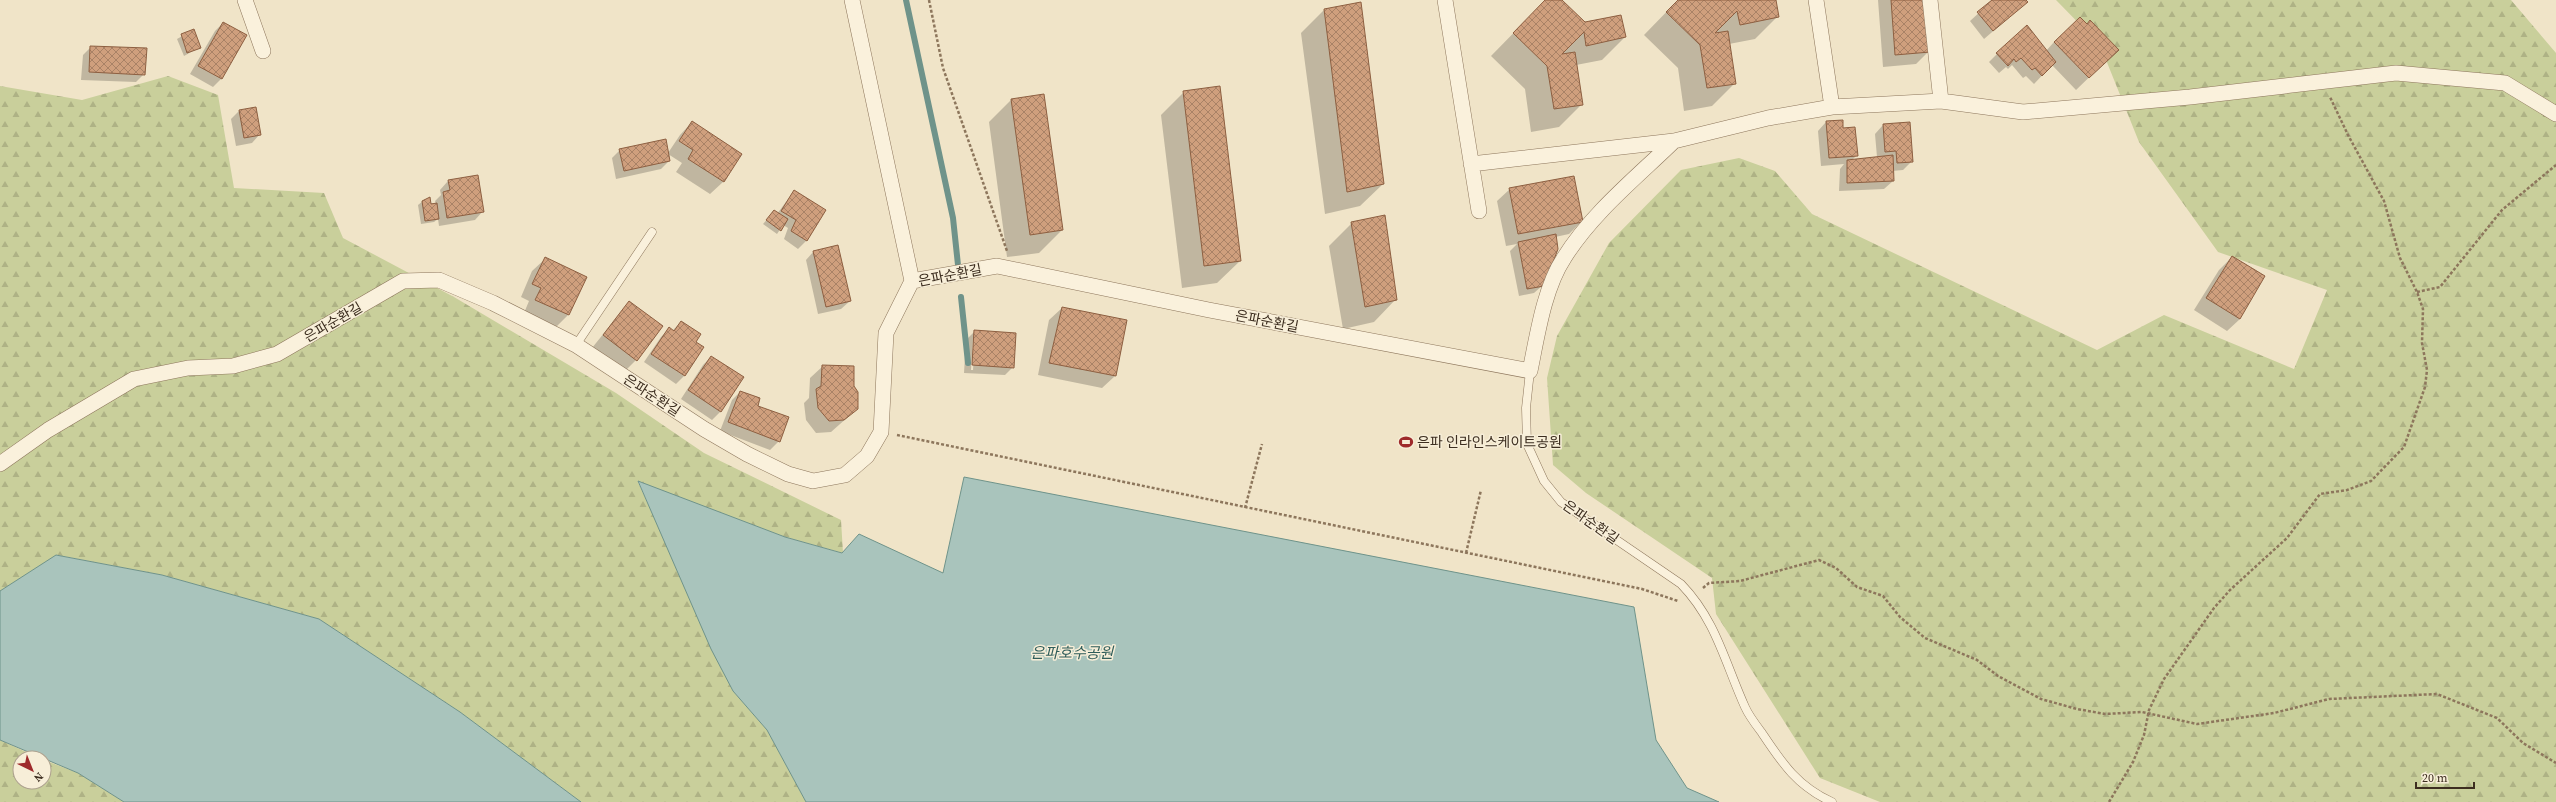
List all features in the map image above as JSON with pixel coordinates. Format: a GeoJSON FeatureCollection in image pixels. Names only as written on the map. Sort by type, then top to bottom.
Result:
{"type":"FeatureCollection","features":[{"type":"Feature","properties":{"kind":"street"},"geometry":{"type":"LineString","coordinates":[[245,0],[263,51]]}},
{"type":"Feature","properties":{"kind":"street"},"geometry":{"type":"LineString","coordinates":[[852,0],[912,281]]}},
{"type":"Feature","properties":{"kind":"street"},"geometry":{"type":"LineString","coordinates":[[1446,0],[1470,164],[1479,211]]}},
{"type":"Feature","properties":{"kind":"street"},"geometry":{"type":"LineString","coordinates":[[1816,0],[1832,107]]}},
{"type":"Feature","properties":{"kind":"street"},"geometry":{"type":"LineString","coordinates":[[1930,0],[1941,101]]}},
{"type":"Feature","properties":{"kind":"street"},"geometry":{"type":"LineString","coordinates":[[1470,164],[1674,141],[1768,118],[1832,107],[1941,101],[2023,112],[2190,97],[2396,73],[2505,83],[2556,114]]}},
{"type":"Feature","properties":{"kind":"street"},"geometry":{"type":"LineString","coordinates":[[1530,371],[1549,292],[1563,258],[1597,215],[1674,141]]}},
{"type":"Feature","properties":{"kind":"street","name":"은파순환길"},"geometry":{"type":"LineString","coordinates":[[0,464],[48,430],[134,379],[188,368],[233,366],[277,354],[403,281],[439,280],[493,303],[576,345],[704,429],[768,464],[813,481],[845,476],[867,456],[881,432],[886,333],[912,281],[997,266],[1209,310],[1530,371]]}},
{"type":"Feature","properties":{"kind":"lane"},"geometry":{"type":"LineString","coordinates":[[576,345],[652,232]]}},
{"type":"Feature","properties":{"kind":"lane","name":"은파순환길"},"geometry":{"type":"LineString","coordinates":[[1530,371],[1526,408],[1527,444],[1544,481],[1561,502],[1681,584],[1694,597],[1721,643],[1745,709],[1789,773],[1822,797],[1832,802]]}},
{"type":"Feature","properties":{"kind":"path"},"geometry":{"type":"LineString","coordinates":[[929,0],[943,68],[1014,269]]}},
{"type":"Feature","properties":{"kind":"path"},"geometry":{"type":"LineString","coordinates":[[2109,802],[2133,762],[2144,735],[2149,713],[2164,679],[2214,608],[2230,590],[2287,538],[2320,494],[2347,490],[2370,481],[2404,447],[2425,387],[2427,370],[2422,343],[2423,309],[2417,292],[2400,258],[2384,201],[2348,135],[2324,81]]}},
{"type":"Feature","properties":{"kind":"path"},"geometry":{"type":"LineString","coordinates":[[2417,292],[2440,287],[2502,210],[2556,165]]}},
{"type":"Feature","properties":{"kind":"path"},"geometry":{"type":"LineString","coordinates":[[881,432],[1642,589],[1655,595],[1700,607]]}},
{"type":"Feature","properties":{"kind":"path"},"geometry":{"type":"LineString","coordinates":[[1244,508],[1262,444]]}},
{"type":"Feature","properties":{"kind":"path"},"geometry":{"type":"LineString","coordinates":[[1466,553],[1481,490]]}},
{"type":"Feature","properties":{"kind":"path"},"geometry":{"type":"LineString","coordinates":[[1694,597],[1710,583],[1740,581],[1819,560],[1836,568],[1857,587],[1883,596],[1900,617],[1925,638],[1977,660],[1998,676],[2041,699],[2105,714],[2149,713],[2197,724],[2267,714],[2329,699],[2437,694],[2497,718],[2523,743],[2556,763]]}},
{"type":"Feature","properties":{"kind":"green space"},"geometry":{"type":"Polygon","coordinates":[[[2056,0],[2511,0],[2556,53],[2556,802],[1880,802],[1820,778],[1716,614],[1712,578],[1586,493],[1553,465],[1547,378],[1557,336],[1609,243],[1681,170],[1739,158],[1775,171],[1812,214],[2097,350],[2164,315],[2294,369],[2327,290],[2218,252],[2139,142],[2100,45],[2056,0]]]}},
{"type":"Feature","properties":{"kind":"green space"},"geometry":{"type":"Polygon","coordinates":[[[168,76],[218,95],[234,188],[324,193],[343,238],[454,297],[616,393],[704,453],[841,520],[843,553],[785,537],[638,482],[733,691],[767,730],[806,802],[581,802],[460,712],[319,619],[162,575],[57,555],[0,591],[0,86],[82,100],[168,76]]]}},
{"type":"Feature","properties":{"kind":"green space"},"geometry":{"type":"Polygon","coordinates":[[[0,740],[22,750],[12,750],[12,790],[52,790],[52,763],[78,773],[124,802],[0,802],[0,740]]]}},
{"type":"Feature","properties":{"kind":"water","name":"은파호수공원"},"geometry":{"type":"Polygon","coordinates":[[[964,477],[1634,607],[1656,740],[1687,788],[1719,802],[806,802],[767,730],[733,691],[711,649],[638,481],[785,537],[842,553],[859,534],[943,573],[964,477]]]}},
{"type":"Feature","properties":{"kind":"water"},"geometry":{"type":"Polygon","coordinates":[[[56,555],[162,575],[319,619],[460,712],[581,802],[124,802],[78,773],[52,762],[52,750],[24,750],[0,740],[0,591],[56,555]]]}},
{"type":"Feature","properties":{"kind":"building"},"geometry":{"type":"Polygon","coordinates":[[[1545,0],[1562,0],[1585,22],[1621,15],[1626,37],[1586,46],[1584,32],[1562,54],[1575,52],[1583,105],[1554,109],[1547,66],[1513,33],[1545,0]]]}},
{"type":"Feature","properties":{"kind":"building"},"geometry":{"type":"Polygon","coordinates":[[[1678,0],[1776,0],[1779,17],[1740,25],[1737,11],[1715,33],[1728,31],[1736,84],[1707,88],[1700,45],[1666,12],[1678,0]]]}},
{"type":"Feature","properties":{"kind":"building"},"geometry":{"type":"Polygon","coordinates":[[[1891,0],[1925,0],[1930,52],[1895,55],[1891,0]]]}},
{"type":"Feature","properties":{"kind":"building"},"geometry":{"type":"Polygon","coordinates":[[[1992,0],[2026,0],[2028,2],[1993,31],[1977,12],[1992,0]]]}},
{"type":"Feature","properties":{"kind":"building"},"geometry":{"type":"Polygon","coordinates":[[[1361,2],[1384,184],[1347,192],[1324,9],[1361,2]]]}},
{"type":"Feature","properties":{"kind":"building"},"geometry":{"type":"Polygon","coordinates":[[[2080,17],[2087,24],[2090,20],[2119,50],[2089,78],[2054,42],[2080,17]]]}},
{"type":"Feature","properties":{"kind":"building"},"geometry":{"type":"Polygon","coordinates":[[[223,22],[247,35],[222,79],[198,66],[223,22]]]}},
{"type":"Feature","properties":{"kind":"building"},"geometry":{"type":"Polygon","coordinates":[[[2027,25],[2056,62],[2042,76],[2035,68],[2032,70],[2021,58],[2016,62],[2014,59],[2008,66],[1996,53],[2027,25]]]}},
{"type":"Feature","properties":{"kind":"building"},"geometry":{"type":"Polygon","coordinates":[[[194,29],[201,48],[187,53],[181,34],[194,29]]]}},
{"type":"Feature","properties":{"kind":"building"},"geometry":{"type":"Polygon","coordinates":[[[90,46],[147,48],[145,75],[89,72],[90,46]]]}},
{"type":"Feature","properties":{"kind":"building"},"geometry":{"type":"Polygon","coordinates":[[[1220,86],[1241,261],[1204,266],[1183,91],[1220,86]]]}},
{"type":"Feature","properties":{"kind":"building"},"geometry":{"type":"Polygon","coordinates":[[[1044,94],[1063,230],[1030,235],[1011,99],[1044,94]]]}},
{"type":"Feature","properties":{"kind":"building"},"geometry":{"type":"Polygon","coordinates":[[[256,107],[261,135],[244,138],[239,110],[256,107]]]}},
{"type":"Feature","properties":{"kind":"building"},"geometry":{"type":"Polygon","coordinates":[[[1843,120],[1843,128],[1855,127],[1858,156],[1829,158],[1826,121],[1843,120]]]}},
{"type":"Feature","properties":{"kind":"building"},"geometry":{"type":"Polygon","coordinates":[[[692,121],[742,154],[724,182],[688,159],[693,150],[679,141],[692,121]]]}},
{"type":"Feature","properties":{"kind":"building"},"geometry":{"type":"Polygon","coordinates":[[[1910,122],[1913,162],[1897,163],[1896,151],[1885,152],[1883,124],[1910,122]]]}},
{"type":"Feature","properties":{"kind":"building"},"geometry":{"type":"Polygon","coordinates":[[[666,139],[670,161],[624,171],[619,149],[666,139]]]}},
{"type":"Feature","properties":{"kind":"building"},"geometry":{"type":"Polygon","coordinates":[[[1893,155],[1894,181],[1847,183],[1847,160],[1893,155]]]}},
{"type":"Feature","properties":{"kind":"building"},"geometry":{"type":"Polygon","coordinates":[[[478,175],[484,212],[447,218],[443,192],[450,190],[448,180],[478,175]]]}},
{"type":"Feature","properties":{"kind":"building"},"geometry":{"type":"Polygon","coordinates":[[[1574,176],[1583,222],[1518,234],[1509,188],[1574,176]]]}},
{"type":"Feature","properties":{"kind":"building"},"geometry":{"type":"Polygon","coordinates":[[[794,190],[826,210],[807,241],[791,231],[796,220],[781,211],[794,190]]]}},
{"type":"Feature","properties":{"kind":"building"},"geometry":{"type":"Polygon","coordinates":[[[430,197],[431,204],[437,203],[439,219],[425,221],[422,201],[430,197]]]}},
{"type":"Feature","properties":{"kind":"building"},"geometry":{"type":"Polygon","coordinates":[[[774,210],[788,219],[781,231],[766,220],[774,210]]]}},
{"type":"Feature","properties":{"kind":"building"},"geometry":{"type":"Polygon","coordinates":[[[1385,215],[1397,300],[1365,307],[1351,222],[1385,215]]]}},
{"type":"Feature","properties":{"kind":"building"},"geometry":{"type":"Polygon","coordinates":[[[1556,234],[1558,249],[1544,286],[1527,289],[1518,242],[1556,234]]]}},
{"type":"Feature","properties":{"kind":"building"},"geometry":{"type":"Polygon","coordinates":[[[838,245],[851,301],[826,307],[813,251],[838,245]]]}},
{"type":"Feature","properties":{"kind":"building"},"geometry":{"type":"Polygon","coordinates":[[[2232,256],[2265,276],[2240,319],[2206,298],[2232,256]]]}},
{"type":"Feature","properties":{"kind":"building"},"geometry":{"type":"Polygon","coordinates":[[[545,257],[587,277],[569,315],[535,300],[541,288],[532,284],[545,257]]]}},
{"type":"Feature","properties":{"kind":"building"},"geometry":{"type":"Polygon","coordinates":[[[629,301],[663,326],[637,361],[603,335],[629,301]]]}},
{"type":"Feature","properties":{"kind":"building"},"geometry":{"type":"Polygon","coordinates":[[[1062,307],[1127,320],[1116,376],[1049,363],[1062,307]]]}},
{"type":"Feature","properties":{"kind":"building"},"geometry":{"type":"Polygon","coordinates":[[[681,321],[701,334],[696,342],[704,347],[685,376],[651,354],[669,327],[674,331],[681,321]]]}},
{"type":"Feature","properties":{"kind":"building"},"geometry":{"type":"Polygon","coordinates":[[[974,330],[1016,333],[1014,368],[972,365],[974,330]]]}},
{"type":"Feature","properties":{"kind":"building"},"geometry":{"type":"Polygon","coordinates":[[[711,356],[744,377],[721,412],[688,390],[711,356]]]}},
{"type":"Feature","properties":{"kind":"building"},"geometry":{"type":"Polygon","coordinates":[[[822,365],[854,366],[854,386],[858,392],[858,409],[844,420],[829,421],[818,408],[816,389],[821,386],[822,365]]]}},
{"type":"Feature","properties":{"kind":"building"},"geometry":{"type":"Polygon","coordinates":[[[740,391],[760,398],[758,406],[789,417],[780,442],[728,422],[740,391]]]}},
{"type":"Feature","properties":{"kind":"waterway"},"geometry":{"type":"LineString","coordinates":[[906,0],[953,218],[958,265]]}},
{"type":"Feature","properties":{"kind":"waterway"},"geometry":{"type":"LineString","coordinates":[[961,297],[968,363]]}},
{"type":"Feature","properties":{"kind":"place","name":"은파 인라인스케이트공원"},"geometry":{"type":"Point","coordinates":[1406,442]}}]}
